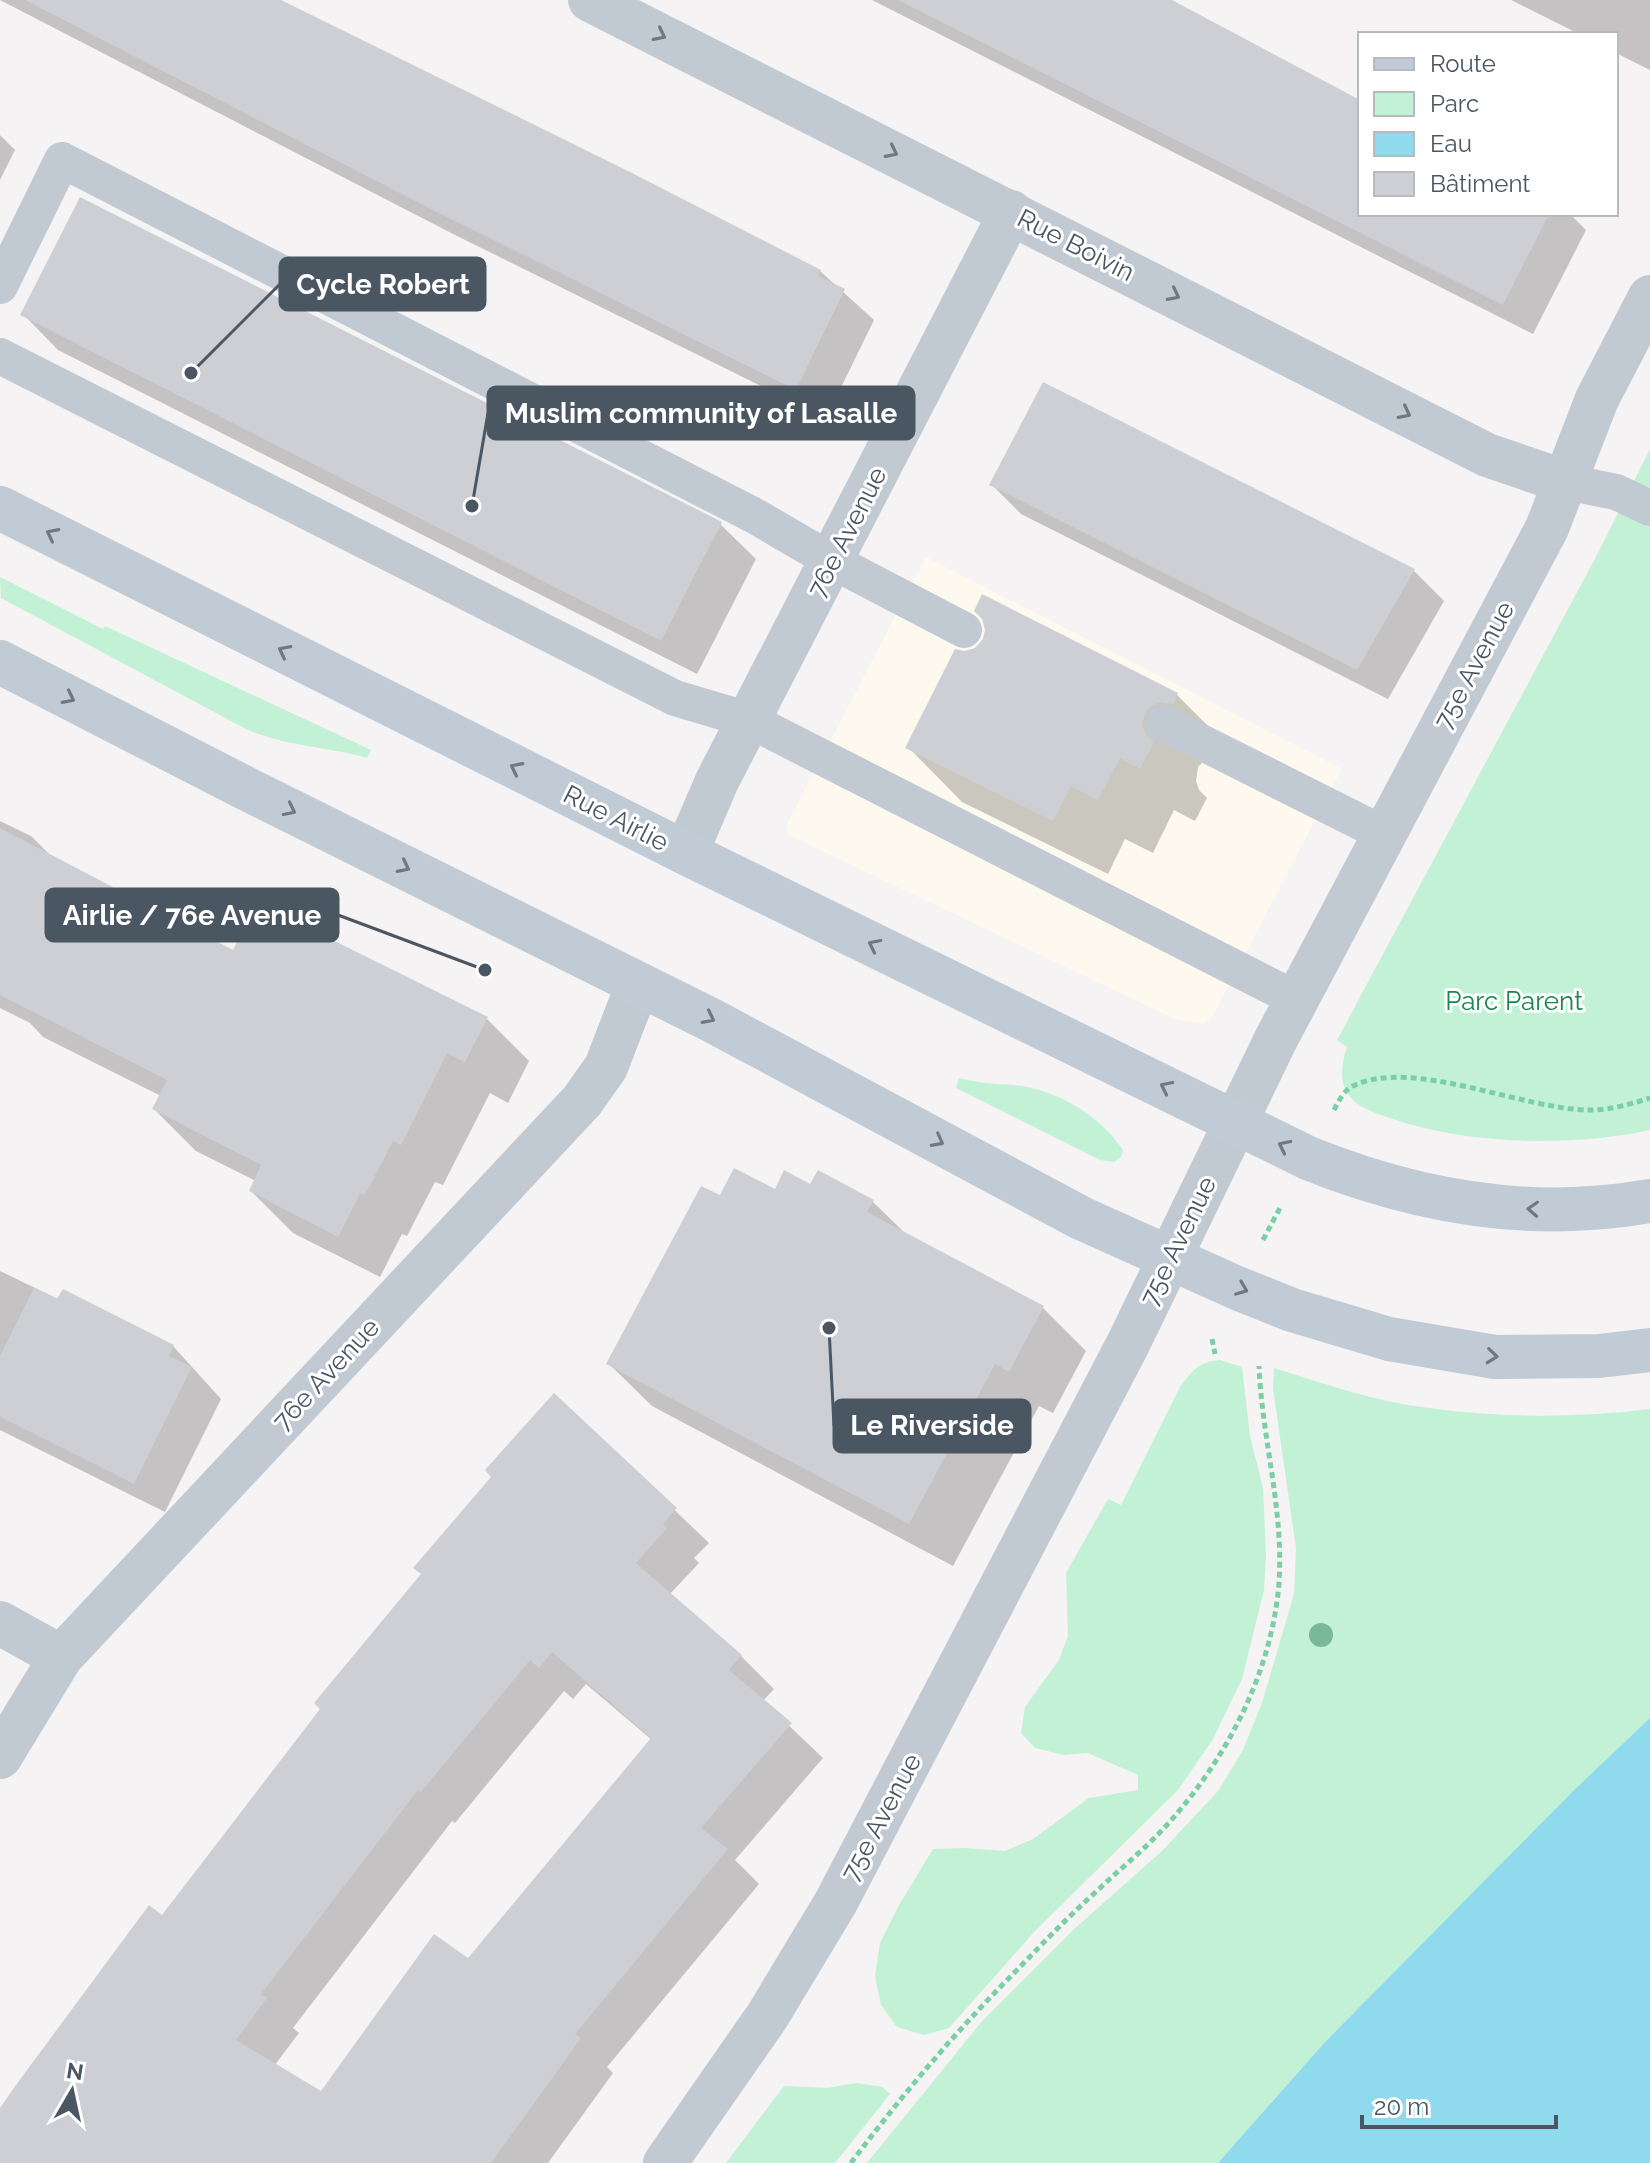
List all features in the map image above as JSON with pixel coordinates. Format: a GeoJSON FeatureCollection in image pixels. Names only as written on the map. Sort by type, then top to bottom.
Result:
{"type":"FeatureCollection","features":[{"type":"Feature","properties":{"kind":"main road","name":"Rue Airlie"},"geometry":{"type":"LineString","coordinates":[[0,508],[686,853],[1308,1158],[1374,1183],[1462,1204],[1578,1210],[1650,1201]]}},
{"type":"Feature","properties":{"kind":"main road"},"geometry":{"type":"LineString","coordinates":[[0,662],[756,1043],[1081,1218],[1237,1288],[1292,1310],[1389,1339],[1495,1357],[1599,1356],[1650,1350]]}},
{"type":"Feature","properties":{"kind":"street","name":"Rue Boivin"},"geometry":{"type":"LineString","coordinates":[[590,0],[1487,455],[1566,482]]}},
{"type":"Feature","properties":{"kind":"street","name":"76e Avenue"},"geometry":{"type":"LineString","coordinates":[[686,853],[717,781],[1011,212]]}},
{"type":"Feature","properties":{"kind":"street","name":"75e Avenue"},"geometry":{"type":"LineString","coordinates":[[665,2163],[768,2015],[836,1902],[1170,1259],[1276,1039],[1547,528],[1597,399],[1650,297]]}},
{"type":"Feature","properties":{"kind":"street","name":"76e Avenue"},"geometry":{"type":"LineString","coordinates":[[0,1757],[61,1657],[582,1101],[606,1067],[638,984]]}},
{"type":"Feature","properties":{"kind":"street"},"geometry":{"type":"LineString","coordinates":[[0,1623],[61,1657]]}},
{"type":"Feature","properties":{"kind":"lane"},"geometry":{"type":"LineString","coordinates":[[0,286],[62,160],[755,516],[832,561],[964,630]]}},
{"type":"Feature","properties":{"kind":"lane"},"geometry":{"type":"LineString","coordinates":[[0,356],[675,698],[749,720],[1298,1000]]}},
{"type":"Feature","properties":{"kind":"lane"},"geometry":{"type":"LineString","coordinates":[[1566,482],[1616,492],[1650,508]]}},
{"type":"Feature","properties":{"kind":"lane"},"geometry":{"type":"LineString","coordinates":[[1163,723],[1384,834]]}},
{"type":"Feature","properties":{"kind":"path"},"geometry":{"type":"LineString","coordinates":[[1215,1354],[1210,1333],[1342,1094],[1352,1086],[1403,1078],[1458,1085],[1552,1106],[1590,1110],[1619,1107],[1650,1098]]}},
{"type":"Feature","properties":{"kind":"path"},"geometry":{"type":"LineString","coordinates":[[851,2163],[977,2010],[1071,1915],[1164,1828],[1201,1781],[1239,1719],[1262,1662],[1279,1584],[1275,1493],[1259,1366]]}},
{"type":"Feature","properties":{"kind":"shaded area"},"geometry":{"type":"Polygon","coordinates":[[[926,557],[1342,769],[1213,1016],[1205,1024],[1177,1020],[791,836],[786,830],[926,557]]]}},
{"type":"Feature","properties":{"kind":"green space","name":"Parc Parent"},"geometry":{"type":"Polygon","coordinates":[[[1650,449],[1650,1130],[1553,1141],[1485,1138],[1420,1127],[1370,1111],[1352,1099],[1344,1087],[1342,1068],[1347,1047],[1337,1040],[1598,553],[1650,449]]]}},
{"type":"Feature","properties":{"kind":"green space"},"geometry":{"type":"Polygon","coordinates":[[[0,577],[103,629],[105,626],[371,750],[367,758],[276,739],[246,729],[1,598],[0,577]]]}},
{"type":"Feature","properties":{"kind":"green space"},"geometry":{"type":"Polygon","coordinates":[[[959,1078],[1030,1088],[1061,1098],[1102,1126],[1123,1150],[1121,1157],[1114,1162],[1100,1160],[956,1088],[959,1078]]]}},
{"type":"Feature","properties":{"kind":"green space"},"geometry":{"type":"Polygon","coordinates":[[[1220,1360],[1242,1367],[1250,1436],[1263,1488],[1266,1555],[1264,1590],[1242,1679],[1213,1739],[1178,1790],[1035,1931],[949,2028],[924,2035],[897,2027],[881,2005],[875,1976],[880,1943],[933,1849],[1005,1851],[1033,1839],[1089,1798],[1138,1790],[1138,1775],[1088,1753],[1064,1755],[1035,1748],[1021,1733],[1025,1707],[1059,1660],[1068,1636],[1066,1573],[1108,1499],[1121,1505],[1180,1387],[1197,1368],[1220,1360]]]}},
{"type":"Feature","properties":{"kind":"green space"},"geometry":{"type":"Polygon","coordinates":[[[1274,1368],[1370,1397],[1484,1414],[1540,1416],[1650,1409],[1650,1718],[1574,1790],[1324,2043],[1218,2163],[867,2163],[983,2020],[1072,1931],[1162,1851],[1218,1791],[1243,1750],[1262,1703],[1294,1594],[1296,1548],[1273,1388],[1274,1368]]]}},
{"type":"Feature","properties":{"kind":"green space"},"geometry":{"type":"Polygon","coordinates":[[[857,2083],[883,2087],[890,2094],[835,2163],[726,2163],[784,2086],[827,2088],[857,2083]]]}},
{"type":"Feature","properties":{"kind":"water"},"geometry":{"type":"Polygon","coordinates":[[[1650,1718],[1650,2163],[1218,2163],[1324,2043],[1574,1790],[1650,1718]]]}},
{"type":"Feature","properties":{"kind":"building"},"geometry":{"type":"Polygon","coordinates":[[[25,0],[281,0],[630,172],[821,270],[819,276],[845,289],[796,390],[423,205],[25,0]]]}},
{"type":"Feature","properties":{"kind":"building"},"geometry":{"type":"Polygon","coordinates":[[[898,0],[1172,0],[1358,99],[1358,216],[1548,216],[1503,305],[898,0]]]}},
{"type":"Feature","properties":{"kind":"building"},"geometry":{"type":"Polygon","coordinates":[[[80,197],[722,522],[661,641],[20,315],[80,197]]]}},
{"type":"Feature","properties":{"kind":"building"},"geometry":{"type":"Polygon","coordinates":[[[1043,382],[1415,569],[1357,670],[989,485],[1043,382]]]}},
{"type":"Feature","properties":{"kind":"building"},"geometry":{"type":"Polygon","coordinates":[[[982,594],[1178,693],[1173,704],[1161,702],[1145,713],[1142,725],[1146,735],[1154,742],[1140,769],[1120,758],[1098,800],[1071,786],[1053,821],[905,748],[955,649],[964,651],[975,648],[983,639],[985,630],[982,619],[974,611],[982,594]]]}},
{"type":"Feature","properties":{"kind":"building"},"geometry":{"type":"Polygon","coordinates":[[[0,828],[233,950],[248,920],[273,933],[282,915],[488,1017],[465,1062],[447,1053],[401,1145],[393,1141],[365,1195],[360,1194],[338,1237],[249,1191],[261,1165],[152,1109],[167,1080],[0,995],[0,828]]]}},
{"type":"Feature","properties":{"kind":"building"},"geometry":{"type":"Polygon","coordinates":[[[734,1168],[775,1189],[784,1170],[810,1184],[818,1170],[874,1200],[867,1212],[1044,1306],[1009,1372],[995,1364],[909,1524],[606,1364],[701,1186],[720,1195],[734,1168]]]}},
{"type":"Feature","properties":{"kind":"building"},"geometry":{"type":"Polygon","coordinates":[[[34,1288],[57,1299],[63,1289],[174,1345],[169,1356],[192,1367],[134,1484],[0,1417],[0,1356],[34,1288]]]}},
{"type":"Feature","properties":{"kind":"building"},"geometry":{"type":"Polygon","coordinates":[[[554,1393],[677,1508],[663,1524],[667,1528],[636,1563],[742,1655],[729,1670],[792,1723],[701,1828],[728,1849],[575,2034],[581,2038],[491,2163],[0,2163],[0,2108],[16,2085],[149,1905],[162,1915],[320,1709],[314,1703],[421,1574],[413,1568],[491,1477],[485,1470],[554,1393]],[[552,1652],[539,1668],[530,1660],[421,1792],[418,1790],[261,1994],[267,1998],[236,2040],[321,2091],[434,1934],[468,1958],[651,1738],[552,1652]]]}},
{"type":"Feature","properties":{"kind":"place","name":"Cycle Robert"},"geometry":{"type":"Point","coordinates":[191,373]}},
{"type":"Feature","properties":{"kind":"place","name":"Muslim community of Lasalle"},"geometry":{"type":"Point","coordinates":[472,506]}},
{"type":"Feature","properties":{"kind":"place","name":"Airlie / 76e Avenue"},"geometry":{"type":"Point","coordinates":[485,970]}},
{"type":"Feature","properties":{"kind":"place","name":"Le Riverside"},"geometry":{"type":"Point","coordinates":[829,1328]}}]}
